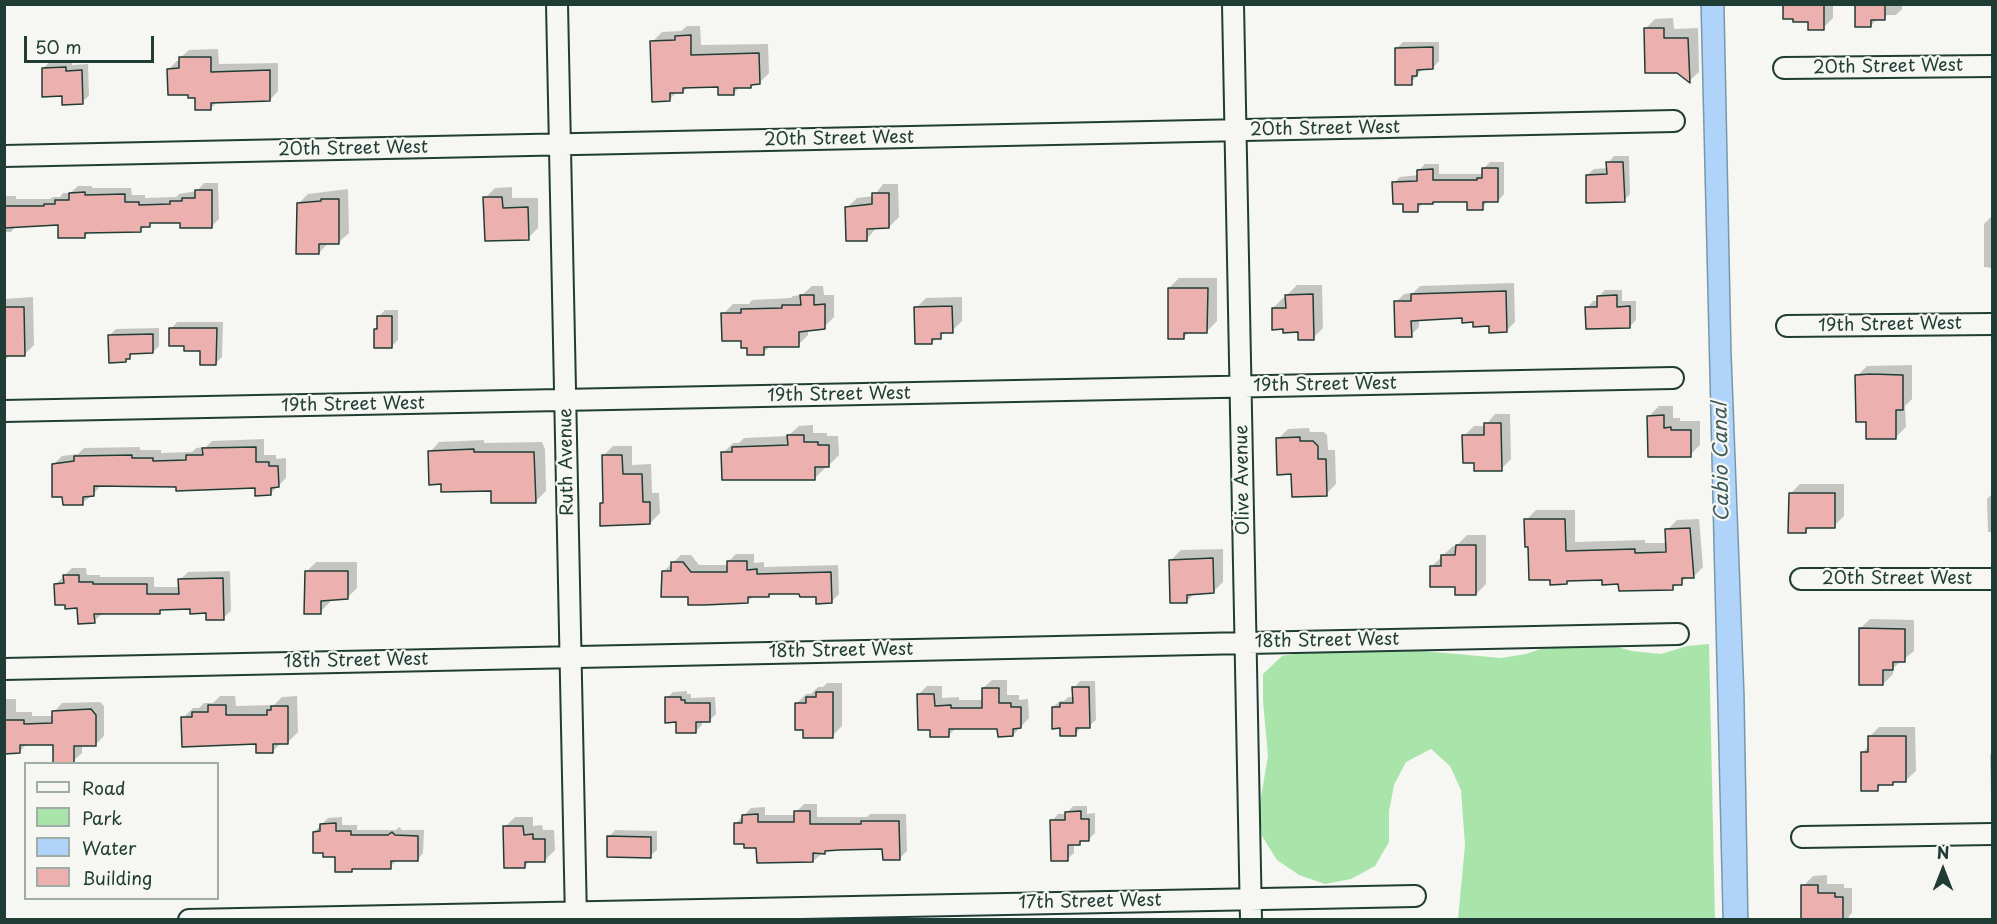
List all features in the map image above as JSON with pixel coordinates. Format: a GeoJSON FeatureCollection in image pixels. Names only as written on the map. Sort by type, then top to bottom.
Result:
{"type":"FeatureCollection","features":[{"type":"Feature","properties":{"kind":"street","name":"Ruth Avenue"},"geometry":{"type":"LineString","coordinates":[[557,4],[576,916]]}},
{"type":"Feature","properties":{"kind":"street","name":"Olive Avenue"},"geometry":{"type":"LineString","coordinates":[[1233,4],[1251,920]]}},
{"type":"Feature","properties":{"kind":"street","name":"20th Street West"},"geometry":{"type":"LineString","coordinates":[[1785,68],[1992,66]]}},
{"type":"Feature","properties":{"kind":"street","name":"20th Street West"},"geometry":{"type":"LineString","coordinates":[[4,156],[1674,121]]}},
{"type":"Feature","properties":{"kind":"street","name":"19th Street West"},"geometry":{"type":"LineString","coordinates":[[1787,326],[1992,324]]}},
{"type":"Feature","properties":{"kind":"street","name":"19th Street West"},"geometry":{"type":"LineString","coordinates":[[4,411],[1673,378]]}},
{"type":"Feature","properties":{"kind":"street","name":"20th Street West"},"geometry":{"type":"LineString","coordinates":[[1801,579],[1992,579]]}},
{"type":"Feature","properties":{"kind":"street","name":"18th Street West"},"geometry":{"type":"LineString","coordinates":[[4,669],[1678,634]]}},
{"type":"Feature","properties":{"kind":"street"},"geometry":{"type":"LineString","coordinates":[[1802,837],[1992,834]]}},
{"type":"Feature","properties":{"kind":"street","name":"17th Street West"},"geometry":{"type":"LineString","coordinates":[[189,920],[576,916],[1415,896]]}},
{"type":"Feature","properties":{"kind":"green space"},"geometry":{"type":"Polygon","coordinates":[[[1606,644],[1632,651],[1661,654],[1687,646],[1709,644],[1715,919],[1458,919],[1465,845],[1461,790],[1450,766],[1431,749],[1406,762],[1394,785],[1389,811],[1389,842],[1375,866],[1351,879],[1325,884],[1299,875],[1277,860],[1262,836],[1259,809],[1268,756],[1263,674],[1282,656],[1308,652],[1390,648],[1501,658],[1526,654],[1552,645],[1606,644]]]}},
{"type":"Feature","properties":{"kind":"water","name":"Cabio Canal"},"geometry":{"type":"Polygon","coordinates":[[[1701,5],[1724,5],[1731,350],[1744,693],[1748,919],[1723,919],[1701,5]]]}},
{"type":"Feature","properties":{"kind":"building"},"geometry":{"type":"Polygon","coordinates":[[[1783,4],[1824,4],[1824,30],[1808,30],[1808,22],[1783,19],[1783,4]]]}},
{"type":"Feature","properties":{"kind":"building"},"geometry":{"type":"Polygon","coordinates":[[[1855,4],[1885,4],[1885,20],[1871,20],[1871,27],[1855,27],[1855,4]]]}},
{"type":"Feature","properties":{"kind":"building"},"geometry":{"type":"Polygon","coordinates":[[[1644,28],[1664,28],[1664,38],[1688,38],[1690,83],[1677,73],[1645,73],[1644,28]]]}},
{"type":"Feature","properties":{"kind":"building"},"geometry":{"type":"Polygon","coordinates":[[[691,35],[691,55],[759,53],[760,84],[751,85],[751,88],[734,88],[734,95],[718,95],[718,87],[683,88],[683,93],[670,93],[670,101],[652,102],[650,41],[675,40],[675,36],[691,35]]]}},
{"type":"Feature","properties":{"kind":"building"},"geometry":{"type":"Polygon","coordinates":[[[1433,47],[1433,69],[1417,70],[1417,76],[1412,76],[1412,85],[1395,85],[1395,48],[1433,47]]]}},
{"type":"Feature","properties":{"kind":"building"},"geometry":{"type":"Polygon","coordinates":[[[179,57],[211,57],[211,72],[270,70],[270,101],[211,103],[211,110],[195,110],[195,98],[188,98],[188,95],[168,95],[167,69],[179,68],[179,57]]]}},
{"type":"Feature","properties":{"kind":"building"},"geometry":{"type":"Polygon","coordinates":[[[66,67],[66,71],[82,70],[83,104],[62,105],[62,96],[42,97],[42,68],[66,67]]]}},
{"type":"Feature","properties":{"kind":"building"},"geometry":{"type":"Polygon","coordinates":[[[1606,162],[1623,162],[1625,202],[1586,203],[1586,175],[1607,174],[1606,162]]]}},
{"type":"Feature","properties":{"kind":"building"},"geometry":{"type":"Polygon","coordinates":[[[1482,168],[1498,168],[1498,202],[1483,202],[1483,210],[1467,210],[1467,202],[1433,202],[1433,204],[1418,204],[1418,212],[1403,212],[1403,204],[1393,204],[1392,182],[1417,181],[1417,170],[1433,169],[1433,180],[1477,180],[1477,178],[1482,178],[1482,168]]]}},
{"type":"Feature","properties":{"kind":"building"},"geometry":{"type":"Polygon","coordinates":[[[195,190],[212,190],[212,228],[180,228],[180,223],[150,223],[150,227],[141,227],[141,232],[85,233],[85,238],[58,238],[58,225],[4,228],[4,206],[55,204],[55,200],[69,200],[69,193],[125,194],[125,202],[139,202],[139,205],[170,204],[170,201],[182,201],[182,198],[195,198],[195,190]]]}},
{"type":"Feature","properties":{"kind":"building"},"geometry":{"type":"Polygon","coordinates":[[[872,193],[889,193],[889,228],[867,229],[867,241],[846,241],[845,207],[872,204],[872,193]]]}},
{"type":"Feature","properties":{"kind":"building"},"geometry":{"type":"Polygon","coordinates":[[[483,197],[502,197],[503,208],[528,207],[529,240],[485,241],[483,197]]]}},
{"type":"Feature","properties":{"kind":"building"},"geometry":{"type":"Polygon","coordinates":[[[321,199],[339,199],[339,244],[319,244],[319,254],[296,254],[297,203],[321,201],[321,199]]]}},
{"type":"Feature","properties":{"kind":"building"},"geometry":{"type":"Polygon","coordinates":[[[1168,288],[1208,288],[1207,333],[1184,333],[1184,339],[1168,339],[1168,288]]]}},
{"type":"Feature","properties":{"kind":"building"},"geometry":{"type":"Polygon","coordinates":[[[1506,291],[1507,332],[1489,333],[1489,326],[1473,327],[1473,322],[1462,323],[1462,318],[1411,321],[1412,337],[1395,337],[1394,301],[1411,301],[1411,294],[1506,291]]]}},
{"type":"Feature","properties":{"kind":"building"},"geometry":{"type":"Polygon","coordinates":[[[1313,294],[1314,340],[1298,340],[1298,332],[1283,333],[1283,329],[1272,330],[1272,308],[1286,308],[1285,295],[1313,294]]]}},
{"type":"Feature","properties":{"kind":"building"},"geometry":{"type":"Polygon","coordinates":[[[800,295],[814,295],[814,305],[825,304],[825,329],[799,332],[799,347],[764,347],[764,355],[747,355],[747,348],[741,348],[741,341],[722,341],[721,313],[741,313],[741,309],[801,305],[800,295]]]}},
{"type":"Feature","properties":{"kind":"building"},"geometry":{"type":"Polygon","coordinates":[[[1617,295],[1617,307],[1630,306],[1630,328],[1586,329],[1585,307],[1597,307],[1597,296],[1617,295]]]}},
{"type":"Feature","properties":{"kind":"building"},"geometry":{"type":"Polygon","coordinates":[[[952,306],[953,333],[941,333],[941,339],[932,339],[932,344],[915,344],[914,307],[952,306]]]}},
{"type":"Feature","properties":{"kind":"building"},"geometry":{"type":"Polygon","coordinates":[[[4,307],[24,307],[25,356],[4,356],[4,307]]]}},
{"type":"Feature","properties":{"kind":"building"},"geometry":{"type":"Polygon","coordinates":[[[377,316],[392,316],[392,348],[374,348],[377,316]]]}},
{"type":"Feature","properties":{"kind":"building"},"geometry":{"type":"Polygon","coordinates":[[[169,328],[217,328],[216,365],[200,365],[200,351],[184,351],[184,346],[169,346],[169,328]]]}},
{"type":"Feature","properties":{"kind":"building"},"geometry":{"type":"Polygon","coordinates":[[[153,334],[153,353],[130,354],[130,359],[126,359],[126,362],[109,363],[108,335],[153,334]]]}},
{"type":"Feature","properties":{"kind":"building"},"geometry":{"type":"Polygon","coordinates":[[[1855,375],[1903,375],[1903,410],[1896,410],[1896,439],[1866,439],[1866,422],[1856,422],[1855,375]]]}},
{"type":"Feature","properties":{"kind":"building"},"geometry":{"type":"Polygon","coordinates":[[[1664,415],[1664,428],[1691,430],[1691,457],[1648,457],[1647,416],[1664,415]]]}},
{"type":"Feature","properties":{"kind":"building"},"geometry":{"type":"Polygon","coordinates":[[[1484,423],[1501,423],[1502,471],[1474,471],[1474,463],[1463,463],[1462,435],[1484,435],[1484,423]]]}},
{"type":"Feature","properties":{"kind":"building"},"geometry":{"type":"Polygon","coordinates":[[[787,435],[804,435],[804,442],[829,445],[829,467],[815,467],[815,480],[722,480],[721,452],[732,452],[732,447],[788,445],[787,435]]]}},
{"type":"Feature","properties":{"kind":"building"},"geometry":{"type":"Polygon","coordinates":[[[1300,437],[1300,441],[1313,441],[1318,446],[1318,459],[1326,459],[1327,496],[1292,497],[1291,474],[1277,475],[1276,438],[1300,437]]]}},
{"type":"Feature","properties":{"kind":"building"},"geometry":{"type":"Polygon","coordinates":[[[256,447],[256,462],[269,462],[269,466],[278,466],[279,487],[271,488],[271,495],[255,496],[255,488],[176,491],[176,487],[94,486],[94,496],[83,497],[83,505],[63,505],[62,497],[52,497],[52,464],[74,461],[74,456],[132,455],[132,458],[153,458],[153,461],[186,460],[186,455],[203,455],[202,448],[256,447]]]}},
{"type":"Feature","properties":{"kind":"building"},"geometry":{"type":"Polygon","coordinates":[[[474,449],[474,452],[534,452],[536,503],[491,503],[491,491],[441,492],[441,484],[429,485],[428,451],[474,449]]]}},
{"type":"Feature","properties":{"kind":"building"},"geometry":{"type":"Polygon","coordinates":[[[602,455],[622,455],[623,474],[642,474],[643,502],[650,502],[650,524],[600,526],[600,503],[603,503],[602,455]]]}},
{"type":"Feature","properties":{"kind":"building"},"geometry":{"type":"Polygon","coordinates":[[[1789,493],[1835,493],[1835,528],[1806,528],[1806,533],[1788,533],[1789,493]]]}},
{"type":"Feature","properties":{"kind":"building"},"geometry":{"type":"Polygon","coordinates":[[[1524,519],[1565,519],[1566,551],[1635,549],[1635,553],[1666,552],[1665,529],[1690,528],[1694,578],[1682,578],[1682,585],[1673,585],[1673,590],[1619,591],[1618,584],[1602,585],[1602,580],[1567,581],[1567,584],[1550,585],[1550,580],[1529,580],[1524,519]]]}},
{"type":"Feature","properties":{"kind":"building"},"geometry":{"type":"Polygon","coordinates":[[[1456,545],[1476,545],[1476,595],[1455,595],[1455,587],[1430,587],[1430,566],[1441,566],[1441,555],[1455,555],[1456,545]]]}},
{"type":"Feature","properties":{"kind":"building"},"geometry":{"type":"Polygon","coordinates":[[[1213,558],[1214,593],[1187,595],[1187,603],[1170,603],[1169,560],[1213,558]]]}},
{"type":"Feature","properties":{"kind":"building"},"geometry":{"type":"Polygon","coordinates":[[[727,561],[747,561],[747,570],[757,569],[757,574],[831,572],[832,603],[816,604],[816,597],[800,597],[799,594],[769,594],[769,597],[748,597],[748,603],[704,605],[688,605],[688,597],[661,597],[662,571],[671,571],[671,562],[683,562],[691,572],[727,572],[727,561]]]}},
{"type":"Feature","properties":{"kind":"building"},"geometry":{"type":"Polygon","coordinates":[[[305,571],[348,571],[348,599],[321,601],[321,614],[304,614],[305,571]]]}},
{"type":"Feature","properties":{"kind":"building"},"geometry":{"type":"Polygon","coordinates":[[[63,575],[79,575],[79,582],[93,582],[93,584],[147,584],[147,594],[179,594],[178,579],[223,578],[224,620],[206,620],[206,613],[190,614],[190,609],[160,610],[160,614],[94,614],[95,623],[78,624],[77,608],[65,609],[65,605],[55,605],[54,584],[64,583],[63,575]]]}},
{"type":"Feature","properties":{"kind":"building"},"geometry":{"type":"Polygon","coordinates":[[[1859,628],[1905,629],[1905,662],[1893,662],[1893,670],[1883,670],[1883,685],[1859,685],[1859,628]]]}},
{"type":"Feature","properties":{"kind":"building"},"geometry":{"type":"Polygon","coordinates":[[[1072,687],[1089,687],[1090,728],[1076,728],[1076,736],[1060,736],[1060,728],[1052,729],[1052,707],[1060,707],[1060,703],[1073,703],[1072,687]]]}},
{"type":"Feature","properties":{"kind":"building"},"geometry":{"type":"Polygon","coordinates":[[[982,688],[999,688],[999,703],[1011,703],[1011,707],[1021,707],[1021,728],[1013,729],[1013,736],[998,737],[997,729],[949,729],[949,737],[930,737],[930,730],[918,730],[917,694],[934,694],[935,706],[982,708],[982,688]]]}},
{"type":"Feature","properties":{"kind":"building"},"geometry":{"type":"Polygon","coordinates":[[[816,692],[833,692],[833,738],[803,738],[803,730],[795,730],[795,703],[806,703],[806,697],[816,697],[816,692]]]}},
{"type":"Feature","properties":{"kind":"building"},"geometry":{"type":"Polygon","coordinates":[[[665,697],[681,697],[685,703],[710,703],[710,722],[696,722],[696,733],[676,733],[676,722],[665,723],[665,697]]]}},
{"type":"Feature","properties":{"kind":"building"},"geometry":{"type":"Polygon","coordinates":[[[208,705],[226,705],[226,715],[267,715],[267,710],[271,710],[271,706],[288,706],[288,744],[273,744],[273,753],[256,753],[256,744],[182,747],[181,717],[192,717],[192,712],[208,712],[208,705]]]}},
{"type":"Feature","properties":{"kind":"building"},"geometry":{"type":"Polygon","coordinates":[[[91,709],[96,715],[96,746],[74,746],[74,762],[53,762],[53,745],[20,745],[20,753],[4,754],[4,720],[24,720],[24,724],[52,723],[52,711],[91,709]]]}},
{"type":"Feature","properties":{"kind":"building"},"geometry":{"type":"Polygon","coordinates":[[[1868,736],[1906,736],[1906,782],[1878,785],[1878,791],[1861,791],[1861,752],[1868,752],[1868,736]]]}},
{"type":"Feature","properties":{"kind":"building"},"geometry":{"type":"Polygon","coordinates":[[[794,811],[810,811],[810,824],[899,821],[900,860],[883,860],[882,849],[813,853],[813,862],[757,863],[756,848],[744,848],[744,844],[734,844],[734,823],[742,823],[742,815],[758,814],[758,822],[794,822],[794,811]]]}},
{"type":"Feature","properties":{"kind":"building"},"geometry":{"type":"Polygon","coordinates":[[[1081,811],[1081,819],[1089,819],[1089,841],[1080,841],[1080,845],[1068,845],[1068,861],[1051,861],[1050,820],[1065,820],[1065,812],[1081,811]]]}},
{"type":"Feature","properties":{"kind":"building"},"geometry":{"type":"Polygon","coordinates":[[[336,823],[336,831],[351,831],[351,835],[388,835],[392,832],[395,835],[418,836],[418,861],[391,861],[391,869],[352,869],[352,872],[335,872],[335,857],[323,857],[323,853],[313,853],[313,832],[320,831],[320,824],[336,823]]]}},
{"type":"Feature","properties":{"kind":"building"},"geometry":{"type":"Polygon","coordinates":[[[503,826],[523,826],[524,835],[533,834],[533,839],[545,839],[545,862],[525,862],[525,868],[504,868],[503,826]]]}},
{"type":"Feature","properties":{"kind":"building"},"geometry":{"type":"Polygon","coordinates":[[[607,836],[651,837],[651,858],[607,857],[607,836]]]}},
{"type":"Feature","properties":{"kind":"building"},"geometry":{"type":"Polygon","coordinates":[[[1801,885],[1818,885],[1818,893],[1835,893],[1835,897],[1843,897],[1843,920],[1801,920],[1801,885]]]}}]}
